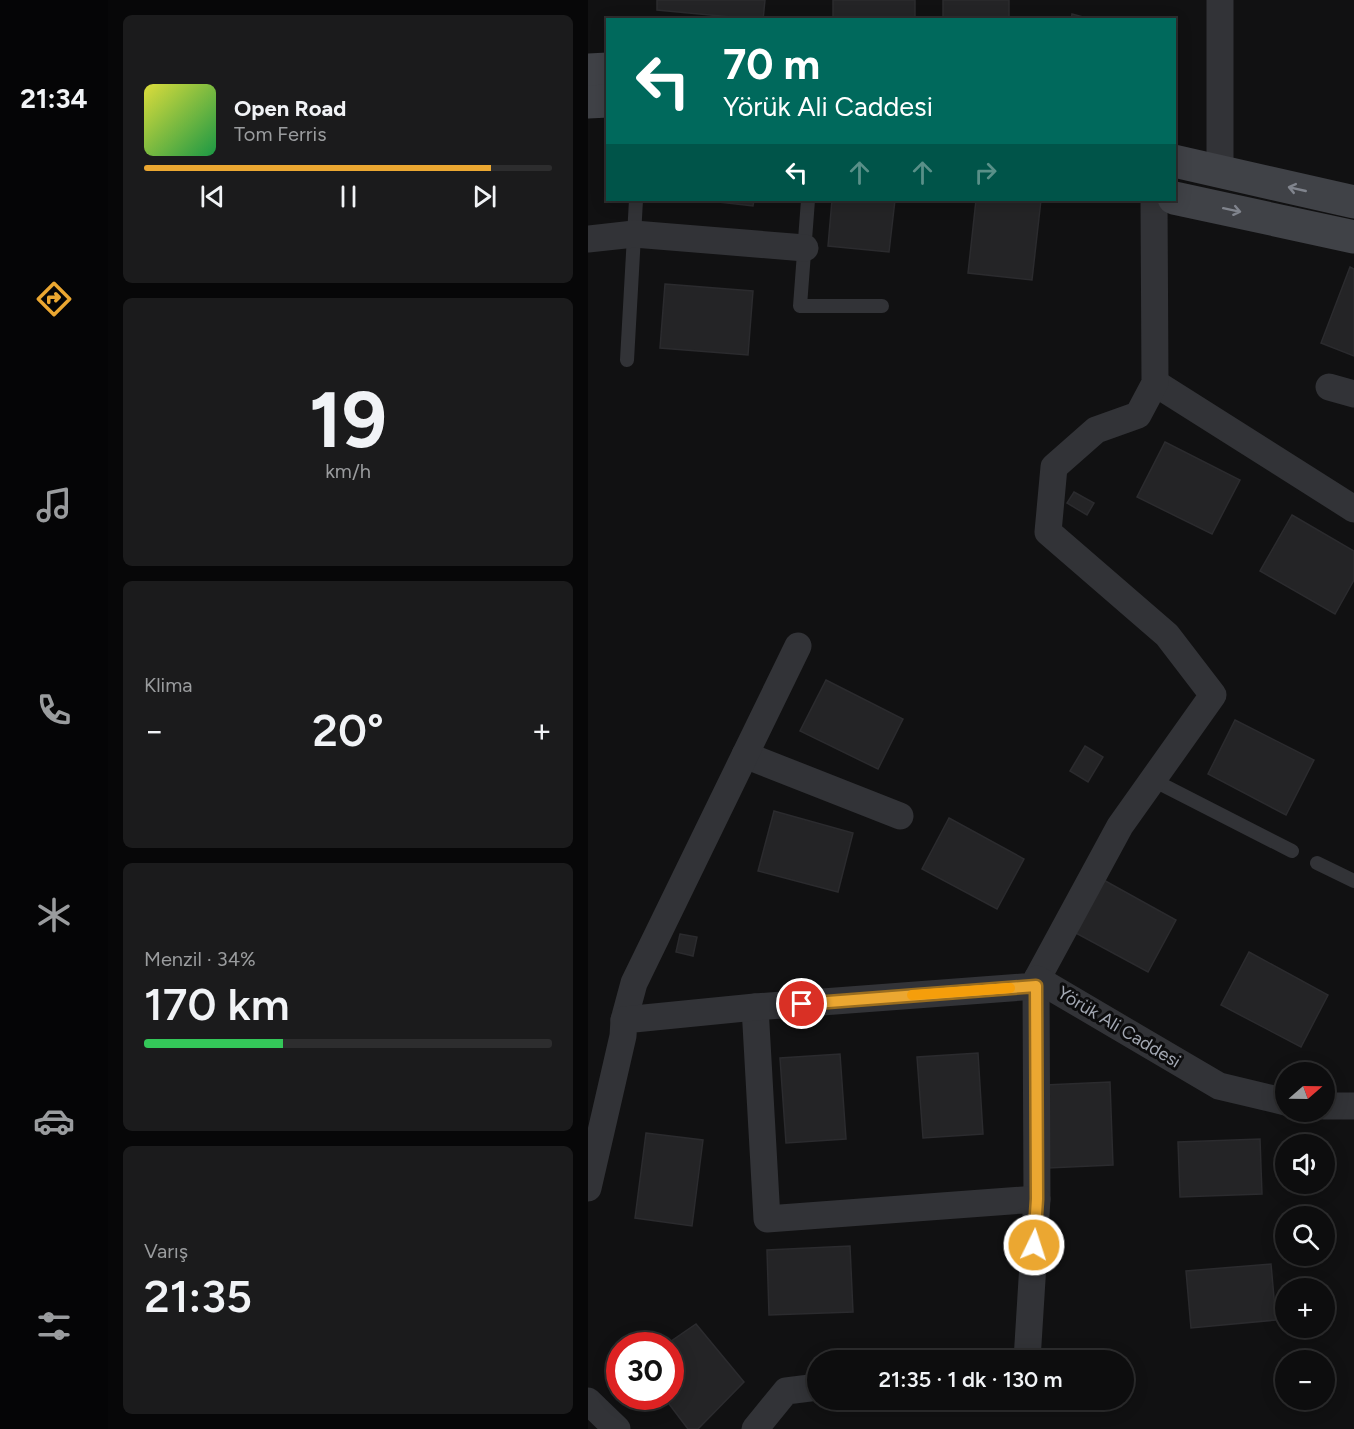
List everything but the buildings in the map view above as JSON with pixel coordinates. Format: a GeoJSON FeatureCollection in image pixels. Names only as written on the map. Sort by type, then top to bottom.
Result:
{"type":"FeatureCollection","features":[{"type":"Feature","properties":{"kind":"street"},"geometry":{"type":"LineString","coordinates":[[1220,0],[1220,171]]}},
{"type":"Feature","properties":{"kind":"street"},"geometry":{"type":"LineString","coordinates":[[588,70],[606,69]]}},
{"type":"Feature","properties":{"kind":"street"},"geometry":{"type":"LineString","coordinates":[[588,102],[606,101]]}},
{"type":"Feature","properties":{"kind":"street"},"geometry":{"type":"LineString","coordinates":[[1176,161],[1354,202]]}},
{"type":"Feature","properties":{"kind":"street"},"geometry":{"type":"LineString","coordinates":[[1176,198],[1354,237]]}},
{"type":"Feature","properties":{"kind":"street"},"geometry":{"type":"LineString","coordinates":[[1028,1350],[1037,1199],[1037,982],[1120,826],[1213,696],[1167,635],[1048,532],[1054,467],[1096,430],[1138,414],[1155,383],[1154,201]]}},
{"type":"Feature","properties":{"kind":"street"},"geometry":{"type":"LineString","coordinates":[[588,238],[634,234],[805,249]]}},
{"type":"Feature","properties":{"kind":"street"},"geometry":{"type":"LineString","coordinates":[[1155,383],[1354,509]]}},
{"type":"Feature","properties":{"kind":"street"},"geometry":{"type":"LineString","coordinates":[[588,1188],[634,983],[798,646]]}},
{"type":"Feature","properties":{"kind":"street"},"geometry":{"type":"LineString","coordinates":[[745,755],[900,816]]}},
{"type":"Feature","properties":{"kind":"street","name":"Yörük Ali Caddesi"},"geometry":{"type":"LineString","coordinates":[[624,1020],[1037,982],[1219,1086],[1275,1099]]}},
{"type":"Feature","properties":{"kind":"street"},"geometry":{"type":"LineString","coordinates":[[755,1007],[767,1219],[1037,1199]]}},
{"type":"Feature","properties":{"kind":"street"},"geometry":{"type":"LineString","coordinates":[[1335,1104],[1353,1101]]}},
{"type":"Feature","properties":{"kind":"street"},"geometry":{"type":"LineString","coordinates":[[755,1429],[786,1391],[807,1388]]}},
{"type":"Feature","properties":{"kind":"street"},"geometry":{"type":"LineString","coordinates":[[588,1401],[617,1429]]}},
{"type":"Feature","properties":{"kind":"lane"},"geometry":{"type":"LineString","coordinates":[[627,360],[636,201]]}},
{"type":"Feature","properties":{"kind":"lane"},"geometry":{"type":"LineString","coordinates":[[808,201],[800,306],[882,306]]}},
{"type":"Feature","properties":{"kind":"lane"},"geometry":{"type":"LineString","coordinates":[[1153,780],[1292,851]]}},
{"type":"Feature","properties":{"kind":"lane"},"geometry":{"type":"LineString","coordinates":[[1317,863],[1354,881]]}},
{"type":"Feature","properties":{"kind":"slow traffic"},"geometry":{"type":"LineString","coordinates":[[912,995],[1010,988]]}},
{"type":"Feature","properties":{"kind":"route"},"geometry":{"type":"LineString","coordinates":[[802,1004],[1036,986],[1037,1199],[1034,1245]]}}]}
